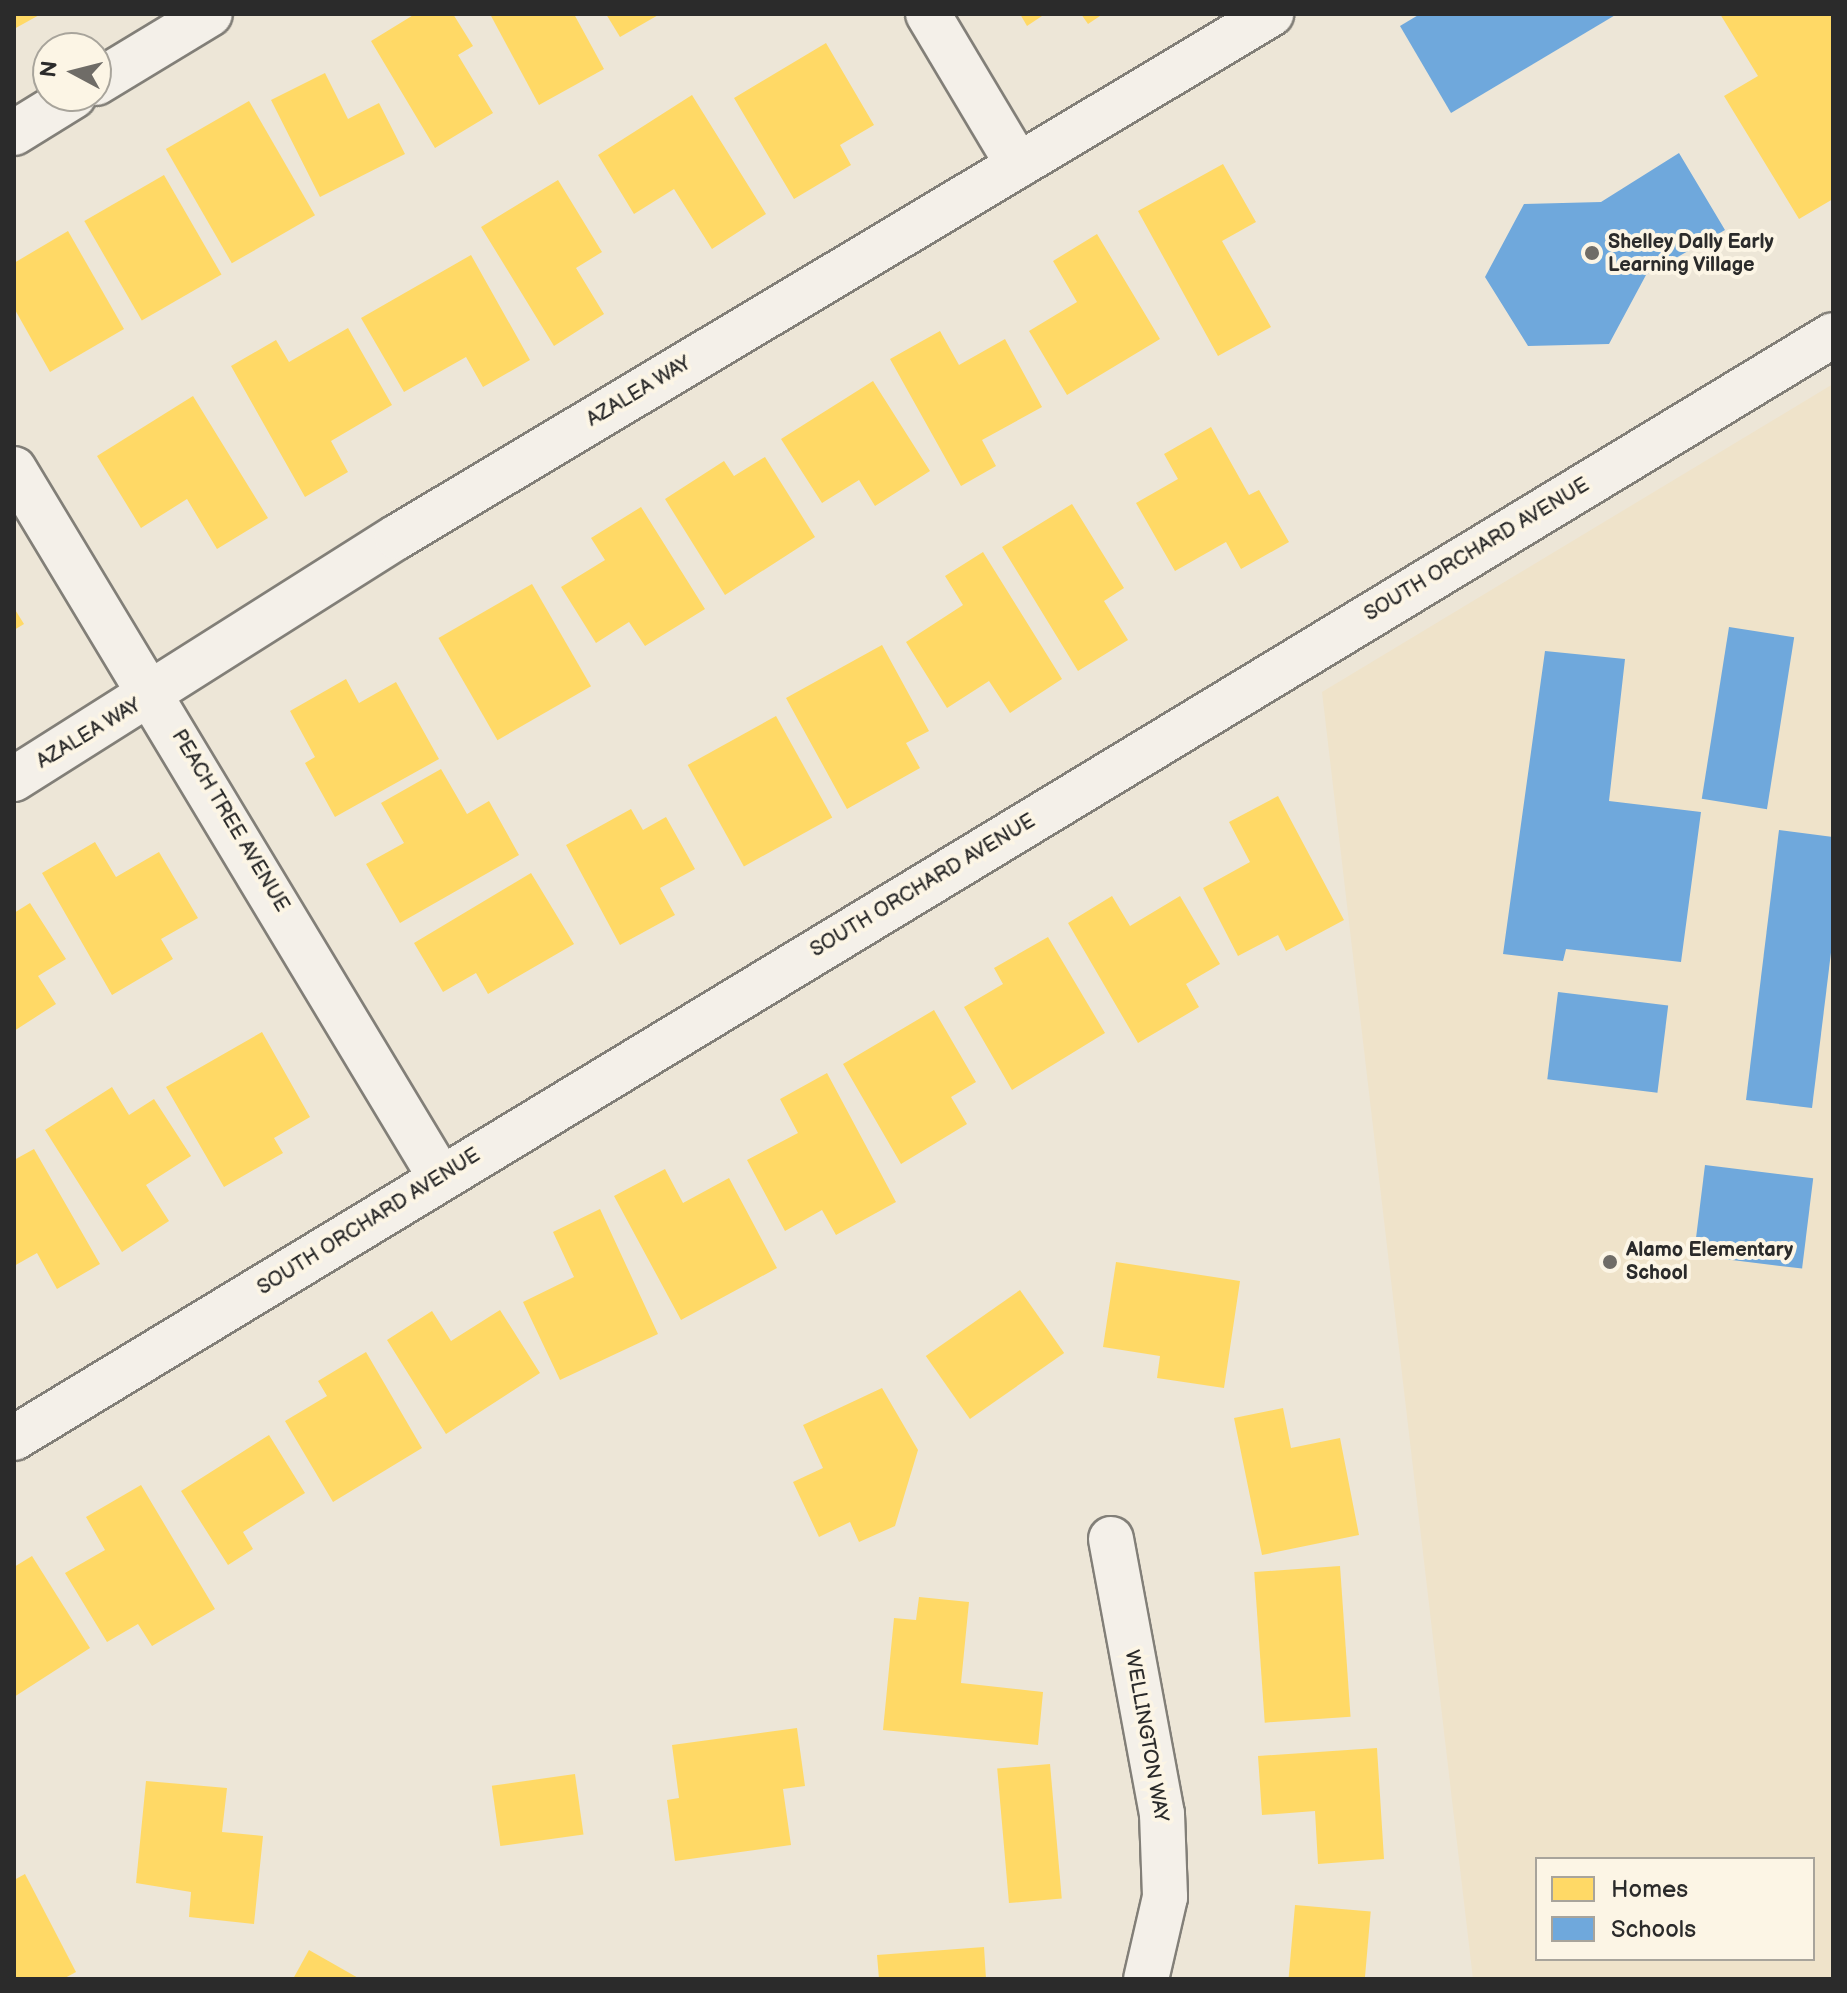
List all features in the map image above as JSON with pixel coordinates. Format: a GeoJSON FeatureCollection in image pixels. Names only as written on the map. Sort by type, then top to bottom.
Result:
{"type":"FeatureCollection","features":[{"type":"Feature","properties":{"kind":"street"},"geometry":{"type":"LineString","coordinates":[[112,73],[210,14]]}},
{"type":"Feature","properties":{"kind":"street"},"geometry":{"type":"LineString","coordinates":[[928,14],[1018,165]]}},
{"type":"Feature","properties":{"kind":"street","name":"AZALEA WAY"},"geometry":{"type":"LineString","coordinates":[[14,779],[152,695],[397,537],[1271,14]]}},
{"type":"Feature","properties":{"kind":"street"},"geometry":{"type":"LineString","coordinates":[[14,133],[48,112]]}},
{"type":"Feature","properties":{"kind":"street","name":"SOUTH ORCHARD AVENUE"},"geometry":{"type":"LineString","coordinates":[[14,1438],[1833,335]]}},
{"type":"Feature","properties":{"kind":"street","name":"PEACH TREE AVENUE"},"geometry":{"type":"LineString","coordinates":[[14,469],[440,1177]]}},
{"type":"Feature","properties":{"kind":"street","name":"WELLINGTON WAY"},"geometry":{"type":"LineString","coordinates":[[1111,1539],[1162,1814],[1165,1897],[1146,1979]]}},
{"type":"Feature","properties":{"kind":"shaded area","name":"Alamo Elementary School"},"geometry":{"type":"Polygon","coordinates":[[[1833,384],[1833,1979],[1473,1979],[1322,692],[1833,384]]]}},
{"type":"Feature","properties":{"kind":"building: Homes"},"geometry":{"type":"Polygon","coordinates":[[[14,14],[41,14],[14,29],[14,14]]]}},
{"type":"Feature","properties":{"kind":"building: Homes"},"geometry":{"type":"Polygon","coordinates":[[[415,14],[453,14],[473,46],[458,55],[493,113],[435,148],[371,41],[415,14]]]}},
{"type":"Feature","properties":{"kind":"building: Homes"},"geometry":{"type":"Polygon","coordinates":[[[490,14],[574,14],[604,69],[539,105],[490,14]]]}},
{"type":"Feature","properties":{"kind":"building: Homes"},"geometry":{"type":"Polygon","coordinates":[[[606,14],[660,14],[620,37],[606,14]]]}},
{"type":"Feature","properties":{"kind":"building: Homes"},"geometry":{"type":"Polygon","coordinates":[[[1020,14],[1045,14],[1027,26],[1020,14]]]}},
{"type":"Feature","properties":{"kind":"building: Homes"},"geometry":{"type":"Polygon","coordinates":[[[1081,14],[1103,14],[1088,24],[1081,14]]]}},
{"type":"Feature","properties":{"kind":"building: Homes"},"geometry":{"type":"Polygon","coordinates":[[[1720,14],[1833,14],[1833,199],[1799,219],[1724,96],[1758,76],[1720,14]]]}},
{"type":"Feature","properties":{"kind":"building: Homes"},"geometry":{"type":"Polygon","coordinates":[[[826,43],[874,125],[840,145],[851,165],[794,199],[734,98],[826,43]]]}},
{"type":"Feature","properties":{"kind":"building: Homes"},"geometry":{"type":"Polygon","coordinates":[[[325,73],[348,119],[379,103],[405,154],[320,197],[271,100],[325,73]]]}},
{"type":"Feature","properties":{"kind":"building: Homes"},"geometry":{"type":"Polygon","coordinates":[[[692,95],[766,214],[712,249],[674,189],[634,214],[598,155],[692,95]]]}},
{"type":"Feature","properties":{"kind":"building: Homes"},"geometry":{"type":"Polygon","coordinates":[[[249,101],[315,215],[232,263],[166,149],[249,101]]]}},
{"type":"Feature","properties":{"kind":"building: Homes"},"geometry":{"type":"Polygon","coordinates":[[[1223,164],[1256,222],[1222,241],[1271,327],[1218,356],[1138,211],[1223,164]]]}},
{"type":"Feature","properties":{"kind":"building: Homes"},"geometry":{"type":"Polygon","coordinates":[[[164,175],[222,275],[142,321],[84,221],[164,175]]]}},
{"type":"Feature","properties":{"kind":"building: Homes"},"geometry":{"type":"Polygon","coordinates":[[[558,180],[602,252],[576,268],[604,314],[554,346],[481,227],[558,180]]]}},
{"type":"Feature","properties":{"kind":"building: Homes"},"geometry":{"type":"Polygon","coordinates":[[[68,231],[124,329],[50,372],[14,308],[14,263],[68,231]]]}},
{"type":"Feature","properties":{"kind":"building: Homes"},"geometry":{"type":"Polygon","coordinates":[[[1097,234],[1160,339],[1067,395],[1029,331],[1077,302],[1053,261],[1097,234]]]}},
{"type":"Feature","properties":{"kind":"building: Homes"},"geometry":{"type":"Polygon","coordinates":[[[471,255],[530,360],[483,387],[466,357],[404,392],[361,318],[471,255]]]}},
{"type":"Feature","properties":{"kind":"building: Homes"},"geometry":{"type":"Polygon","coordinates":[[[348,328],[392,405],[331,441],[348,472],[305,497],[231,366],[276,340],[289,362],[348,328]]]}},
{"type":"Feature","properties":{"kind":"building: Homes"},"geometry":{"type":"Polygon","coordinates":[[[940,331],[959,365],[1005,339],[1042,407],[982,440],[996,466],[961,486],[890,359],[940,331]]]}},
{"type":"Feature","properties":{"kind":"building: Homes"},"geometry":{"type":"Polygon","coordinates":[[[873,381],[930,471],[875,506],[859,480],[822,503],[781,439],[873,381]]]}},
{"type":"Feature","properties":{"kind":"building: Homes"},"geometry":{"type":"Polygon","coordinates":[[[193,396],[268,518],[217,549],[187,499],[141,528],[97,456],[193,396]]]}},
{"type":"Feature","properties":{"kind":"building: Homes"},"geometry":{"type":"Polygon","coordinates":[[[1211,427],[1249,495],[1259,490],[1289,542],[1241,569],[1226,542],[1175,571],[1136,503],[1178,479],[1164,454],[1211,427]]]}},
{"type":"Feature","properties":{"kind":"building: Homes"},"geometry":{"type":"Polygon","coordinates":[[[765,457],[815,537],[725,595],[665,499],[724,461],[734,476],[765,457]]]}},
{"type":"Feature","properties":{"kind":"building: Homes"},"geometry":{"type":"Polygon","coordinates":[[[1072,504],[1124,588],[1104,601],[1128,640],[1078,671],[1002,547],[1072,504]]]}},
{"type":"Feature","properties":{"kind":"building: Homes"},"geometry":{"type":"Polygon","coordinates":[[[641,507],[705,609],[645,646],[629,622],[596,643],[561,587],[605,560],[591,538],[641,507]]]}},
{"type":"Feature","properties":{"kind":"building: Homes"},"geometry":{"type":"Polygon","coordinates":[[[983,552],[1062,679],[1010,713],[989,681],[947,708],[906,642],[963,605],[945,576],[983,552]]]}},
{"type":"Feature","properties":{"kind":"building: Homes"},"geometry":{"type":"Polygon","coordinates":[[[532,584],[591,686],[497,740],[438,638],[532,584]]]}},
{"type":"Feature","properties":{"kind":"building: Homes"},"geometry":{"type":"Polygon","coordinates":[[[14,608],[24,624],[14,630],[14,608]]]}},
{"type":"Feature","properties":{"kind":"building: Homes"},"geometry":{"type":"Polygon","coordinates":[[[882,645],[929,731],[906,743],[920,768],[847,809],[786,698],[882,645]]]}},
{"type":"Feature","properties":{"kind":"building: Homes"},"geometry":{"type":"Polygon","coordinates":[[[346,679],[359,703],[396,682],[439,759],[335,817],[305,763],[315,757],[290,711],[346,679]]]}},
{"type":"Feature","properties":{"kind":"building: Homes"},"geometry":{"type":"Polygon","coordinates":[[[776,716],[832,817],[744,866],[688,765],[776,716]]]}},
{"type":"Feature","properties":{"kind":"building: Homes"},"geometry":{"type":"Polygon","coordinates":[[[441,769],[467,814],[489,801],[519,855],[400,923],[366,864],[404,843],[381,803],[441,769]]]}},
{"type":"Feature","properties":{"kind":"building: Homes"},"geometry":{"type":"Polygon","coordinates":[[[1278,796],[1344,920],[1286,951],[1278,935],[1238,956],[1203,888],[1250,862],[1229,822],[1278,796]]]}},
{"type":"Feature","properties":{"kind":"building: Homes"},"geometry":{"type":"Polygon","coordinates":[[[631,809],[643,830],[666,817],[695,869],[660,888],[675,915],[620,945],[566,845],[631,809]]]}},
{"type":"Feature","properties":{"kind":"building: Homes"},"geometry":{"type":"Polygon","coordinates":[[[95,842],[116,877],[159,852],[198,918],[161,939],[173,959],[112,995],[42,873],[95,842]]]}},
{"type":"Feature","properties":{"kind":"building: Homes"},"geometry":{"type":"Polygon","coordinates":[[[531,873],[574,944],[488,994],[476,973],[443,992],[414,943],[531,873]]]}},
{"type":"Feature","properties":{"kind":"building: Homes"},"geometry":{"type":"Polygon","coordinates":[[[1112,896],[1130,926],[1180,896],[1220,964],[1186,984],[1199,1007],[1138,1043],[1068,923],[1112,896]]]}},
{"type":"Feature","properties":{"kind":"building: Homes"},"geometry":{"type":"Polygon","coordinates":[[[30,903],[66,959],[38,976],[56,1004],[14,1031],[14,913],[30,903]]]}},
{"type":"Feature","properties":{"kind":"building: Homes"},"geometry":{"type":"Polygon","coordinates":[[[1048,937],[1105,1033],[1012,1090],[964,1007],[1003,984],[994,968],[1048,937]]]}},
{"type":"Feature","properties":{"kind":"building: Homes"},"geometry":{"type":"Polygon","coordinates":[[[934,1010],[976,1082],[951,1097],[967,1124],[901,1164],[843,1064],[934,1010]]]}},
{"type":"Feature","properties":{"kind":"building: Homes"},"geometry":{"type":"Polygon","coordinates":[[[262,1032],[310,1117],[274,1138],[283,1153],[224,1187],[166,1087],[262,1032]]]}},
{"type":"Feature","properties":{"kind":"building: Homes"},"geometry":{"type":"Polygon","coordinates":[[[827,1073],[896,1202],[836,1235],[822,1210],[785,1231],[747,1160],[798,1133],[780,1099],[827,1073]]]}},
{"type":"Feature","properties":{"kind":"building: Homes"},"geometry":{"type":"Polygon","coordinates":[[[112,1087],[129,1115],[154,1099],[191,1156],[146,1185],[169,1221],[122,1252],[45,1130],[112,1087]]]}},
{"type":"Feature","properties":{"kind":"building: Homes"},"geometry":{"type":"Polygon","coordinates":[[[34,1149],[100,1264],[57,1289],[37,1253],[14,1266],[14,1160],[34,1149]]]}},
{"type":"Feature","properties":{"kind":"building: Homes"},"geometry":{"type":"Polygon","coordinates":[[[665,1169],[683,1203],[729,1178],[777,1268],[681,1320],[614,1196],[665,1169]]]}},
{"type":"Feature","properties":{"kind":"building: Homes"},"geometry":{"type":"Polygon","coordinates":[[[600,1209],[658,1334],[560,1380],[523,1302],[574,1277],[553,1232],[600,1209]]]}},
{"type":"Feature","properties":{"kind":"building: Homes"},"geometry":{"type":"Polygon","coordinates":[[[1116,1262],[1240,1281],[1224,1388],[1157,1378],[1160,1356],[1103,1347],[1116,1262]]]}},
{"type":"Feature","properties":{"kind":"building: Homes"},"geometry":{"type":"Polygon","coordinates":[[[1020,1290],[1064,1353],[970,1419],[926,1356],[1020,1290]]]}},
{"type":"Feature","properties":{"kind":"building: Homes"},"geometry":{"type":"Polygon","coordinates":[[[500,1310],[540,1373],[446,1434],[387,1340],[432,1311],[451,1341],[500,1310]]]}},
{"type":"Feature","properties":{"kind":"building: Homes"},"geometry":{"type":"Polygon","coordinates":[[[366,1352],[422,1448],[333,1502],[285,1421],[327,1396],[318,1381],[366,1352]]]}},
{"type":"Feature","properties":{"kind":"building: Homes"},"geometry":{"type":"Polygon","coordinates":[[[882,1388],[918,1450],[895,1526],[859,1542],[850,1522],[819,1537],[793,1482],[823,1468],[803,1425],[882,1388]]]}},
{"type":"Feature","properties":{"kind":"building: Homes"},"geometry":{"type":"Polygon","coordinates":[[[1283,1408],[1291,1448],[1340,1438],[1359,1535],[1262,1555],[1234,1418],[1283,1408]]]}},
{"type":"Feature","properties":{"kind":"building: Homes"},"geometry":{"type":"Polygon","coordinates":[[[269,1435],[305,1493],[243,1532],[253,1549],[228,1565],[181,1491],[269,1435]]]}},
{"type":"Feature","properties":{"kind":"building: Homes"},"geometry":{"type":"Polygon","coordinates":[[[141,1485],[215,1609],[152,1646],[138,1624],[107,1642],[65,1573],[105,1550],[86,1517],[141,1485]]]}},
{"type":"Feature","properties":{"kind":"building: Homes"},"geometry":{"type":"Polygon","coordinates":[[[32,1556],[90,1648],[14,1697],[14,1567],[32,1556]]]}},
{"type":"Feature","properties":{"kind":"building: Homes"},"geometry":{"type":"Polygon","coordinates":[[[1340,1566],[1351,1717],[1265,1723],[1254,1572],[1340,1566]]]}},
{"type":"Feature","properties":{"kind":"building: Homes"},"geometry":{"type":"Polygon","coordinates":[[[919,1597],[969,1602],[961,1683],[1043,1692],[1038,1745],[883,1730],[894,1618],[916,1620],[919,1597]]]}},
{"type":"Feature","properties":{"kind":"building: Homes"},"geometry":{"type":"Polygon","coordinates":[[[797,1728],[805,1786],[783,1789],[791,1845],[675,1861],[667,1800],[679,1798],[672,1745],[797,1728]]]}},
{"type":"Feature","properties":{"kind":"building: Homes"},"geometry":{"type":"Polygon","coordinates":[[[1377,1748],[1384,1859],[1318,1864],[1315,1811],[1262,1815],[1258,1756],[1377,1748]]]}},
{"type":"Feature","properties":{"kind":"building: Homes"},"geometry":{"type":"Polygon","coordinates":[[[1050,1764],[1062,1898],[1009,1903],[997,1769],[1050,1764]]]}},
{"type":"Feature","properties":{"kind":"building: Homes"},"geometry":{"type":"Polygon","coordinates":[[[575,1774],[583,1834],[500,1846],[492,1786],[575,1774]]]}},
{"type":"Feature","properties":{"kind":"building: Homes"},"geometry":{"type":"Polygon","coordinates":[[[146,1781],[227,1788],[222,1832],[263,1836],[254,1924],[189,1917],[191,1892],[136,1883],[146,1781]]]}},
{"type":"Feature","properties":{"kind":"building: Homes"},"geometry":{"type":"Polygon","coordinates":[[[25,1874],[76,1972],[63,1979],[14,1979],[14,1880],[25,1874]]]}},
{"type":"Feature","properties":{"kind":"building: Homes"},"geometry":{"type":"Polygon","coordinates":[[[1295,1905],[1371,1912],[1365,1979],[1289,1979],[1295,1905]]]}},
{"type":"Feature","properties":{"kind":"building: Homes"},"geometry":{"type":"Polygon","coordinates":[[[984,1947],[986,1979],[879,1979],[877,1955],[984,1947]]]}},
{"type":"Feature","properties":{"kind":"building: Homes"},"geometry":{"type":"Polygon","coordinates":[[[309,1950],[360,1979],[293,1979],[309,1950]]]}},
{"type":"Feature","properties":{"kind":"building: Schools"},"geometry":{"type":"Polygon","coordinates":[[[1420,14],[1617,14],[1451,113],[1400,26],[1420,14]]]}},
{"type":"Feature","properties":{"kind":"building: Schools","name":"Shelley Dally Early Learning Village"},"geometry":{"type":"Polygon","coordinates":[[[1679,153],[1725,230],[1646,275],[1609,344],[1528,346],[1485,277],[1524,204],[1601,202],[1679,153]]]}},
{"type":"Feature","properties":{"kind":"building: Schools"},"geometry":{"type":"Polygon","coordinates":[[[1729,627],[1794,637],[1767,809],[1702,799],[1729,627]]]}},
{"type":"Feature","properties":{"kind":"building: Schools"},"geometry":{"type":"Polygon","coordinates":[[[1545,651],[1625,659],[1609,801],[1701,812],[1681,962],[1566,949],[1563,961],[1503,954],[1545,651]]]}},
{"type":"Feature","properties":{"kind":"building: Schools"},"geometry":{"type":"Polygon","coordinates":[[[1779,830],[1833,837],[1833,936],[1812,1108],[1746,1100],[1779,830]]]}},
{"type":"Feature","properties":{"kind":"building: Schools"},"geometry":{"type":"Polygon","coordinates":[[[1558,992],[1668,1006],[1657,1093],[1547,1079],[1558,992]]]}},
{"type":"Feature","properties":{"kind":"building: Schools"},"geometry":{"type":"Polygon","coordinates":[[[1705,1165],[1813,1178],[1802,1269],[1694,1255],[1705,1165]]]}},
{"type":"Feature","properties":{"kind":"place","name":"Shelley Dally Early Learning Village"},"geometry":{"type":"Point","coordinates":[1592,253]}},
{"type":"Feature","properties":{"kind":"place","name":"Alamo Elementary School"},"geometry":{"type":"Point","coordinates":[1610,1262]}}]}
